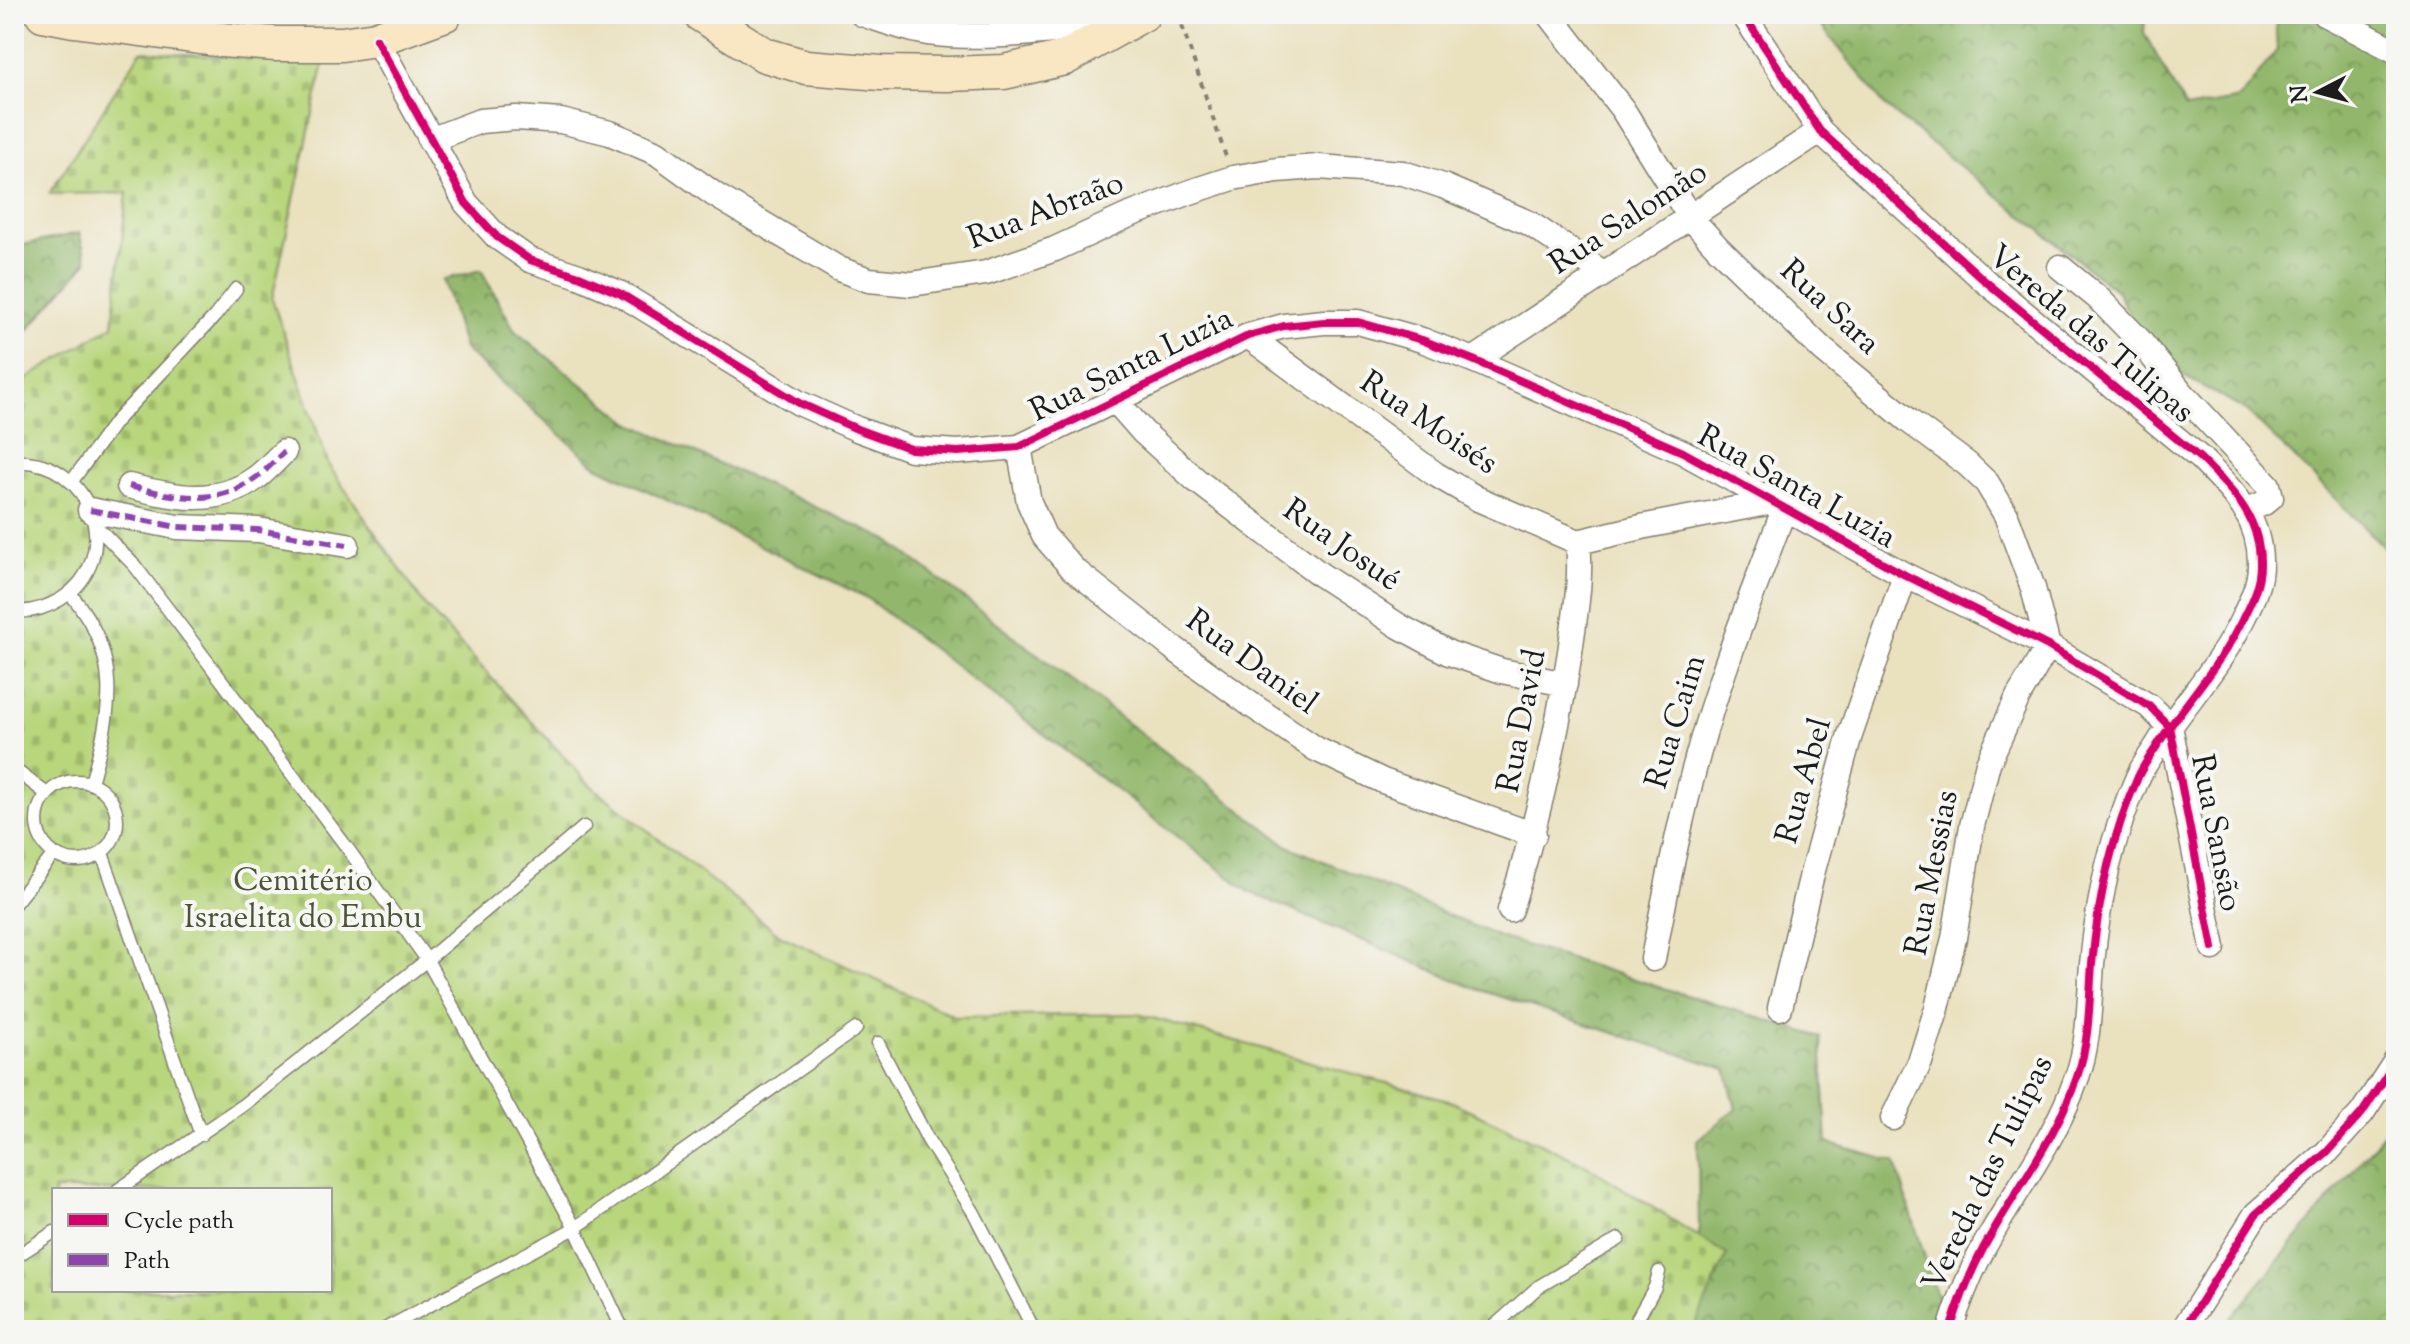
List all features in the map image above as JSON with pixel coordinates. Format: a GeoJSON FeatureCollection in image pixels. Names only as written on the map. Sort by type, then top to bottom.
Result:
{"type":"FeatureCollection","features":[{"type":"Feature","properties":{"kind":"main road"},"geometry":{"type":"LineString","coordinates":[[43,14],[162,23],[222,40],[276,44],[342,44],[376,39],[445,14]]}},
{"type":"Feature","properties":{"kind":"main road"},"geometry":{"type":"LineString","coordinates":[[700,14],[765,55],[806,67],[881,73],[1004,72],[1065,58],[1136,19]]}},
{"type":"Feature","properties":{"kind":"street"},"geometry":{"type":"LineString","coordinates":[[862,14],[926,32],[971,36],[1019,35],[1136,19]]}},
{"type":"Feature","properties":{"kind":"street","name":"Rua Sara"},"geometry":{"type":"LineString","coordinates":[[1549,14],[1623,110],[1690,217],[1718,248],[1823,350],[1987,483],[2006,515],[2045,625],[2048,646]]}},
{"type":"Feature","properties":{"kind":"street","name":"Vereda das Tulipas"},"geometry":{"type":"LineString","coordinates":[[1743,14],[1820,131],[1985,281],[2200,458],[2248,510],[2255,531],[2260,565],[2254,596],[2231,644],[2139,774],[2113,841],[2101,893],[2087,1034],[2078,1077],[2032,1168],[1985,1246],[1961,1296],[1950,1330]]}},
{"type":"Feature","properties":{"kind":"street"},"geometry":{"type":"LineString","coordinates":[[2324,14],[2396,51]]}},
{"type":"Feature","properties":{"kind":"street","name":"Rua Santa Luzia"},"geometry":{"type":"LineString","coordinates":[[376,39],[466,203],[497,237],[530,260],[621,294],[799,403],[911,449],[958,452],[1019,447],[1248,336],[1284,326],[1358,322],[1422,340],[1473,360],[1683,452],[1905,575],[2048,646]]}},
{"type":"Feature","properties":{"kind":"street","name":"Rua Abraão"},"geometry":{"type":"LineString","coordinates":[[430,140],[480,121],[516,118],[561,121],[610,133],[657,153],[715,195],[839,269],[869,280],[911,284],[986,273],[1055,249],[1127,216],[1233,178],[1318,167],[1403,173],[1483,201],[1529,223],[1603,273]]}},
{"type":"Feature","properties":{"kind":"street","name":"Rua Salomão"},"geometry":{"type":"LineString","coordinates":[[1473,360],[1820,131]]}},
{"type":"Feature","properties":{"kind":"street"},"geometry":{"type":"LineString","coordinates":[[2060,267],[2098,298],[2140,341],[2182,393],[2268,485],[2271,497],[2248,510]]}},
{"type":"Feature","properties":{"kind":"street","name":"Rua Moisés"},"geometry":{"type":"LineString","coordinates":[[1248,336],[1435,474],[1478,499],[1578,542]]}},
{"type":"Feature","properties":{"kind":"street","name":"Rua Josué"},"geometry":{"type":"LineString","coordinates":[[1115,400],[1143,432],[1196,480],[1321,575],[1399,626],[1449,653],[1502,671],[1565,684]]}},
{"type":"Feature","properties":{"kind":"street","name":"Rua Daniel"},"geometry":{"type":"LineString","coordinates":[[1019,447],[1029,502],[1044,536],[1073,569],[1127,613],[1316,749],[1383,781],[1534,835]]}},
{"type":"Feature","properties":{"kind":"street"},"geometry":{"type":"LineString","coordinates":[[129,486],[186,498],[206,498],[229,492],[256,479],[284,452]]}},
{"type":"Feature","properties":{"kind":"street"},"geometry":{"type":"LineString","coordinates":[[1578,542],[1646,526],[1778,506]]}},
{"type":"Feature","properties":{"kind":"street","name":"Rua Caim"},"geometry":{"type":"LineString","coordinates":[[1653,959],[1676,839],[1700,750],[1778,506]]}},
{"type":"Feature","properties":{"kind":"street"},"geometry":{"type":"LineString","coordinates":[[92,517],[177,527],[258,530],[347,545]]}},
{"type":"Feature","properties":{"kind":"street","name":"Rua David"},"geometry":{"type":"LineString","coordinates":[[1510,910],[1534,835],[1565,684],[1581,568],[1578,542]]}},
{"type":"Feature","properties":{"kind":"street","name":"Rua Abel"},"geometry":{"type":"LineString","coordinates":[[1780,1008],[1849,738],[1905,575]]}},
{"type":"Feature","properties":{"kind":"street"},"geometry":{"type":"LineString","coordinates":[[2048,646],[2149,706],[2170,727]]}},
{"type":"Feature","properties":{"kind":"street","name":"Rua Messias"},"geometry":{"type":"LineString","coordinates":[[1893,1118],[1920,1062],[1937,1008],[1954,938],[1972,826],[1988,763],[2018,697],[2048,646]]}},
{"type":"Feature","properties":{"kind":"street","name":"Rua Sansão"},"geometry":{"type":"LineString","coordinates":[[2170,727],[2213,948]]}},
{"type":"Feature","properties":{"kind":"street"},"geometry":{"type":"LineString","coordinates":[[2183,1330],[2256,1214],[2327,1152],[2362,1113],[2396,1061]]}},
{"type":"Feature","properties":{"kind":"lane"},"geometry":{"type":"LineString","coordinates":[[72,481],[115,422],[215,316],[236,289]]}},
{"type":"Feature","properties":{"kind":"lane"},"geometry":{"type":"LineString","coordinates":[[14,462],[27,461],[51,467],[72,481],[86,499],[92,517],[94,549],[86,573],[70,593],[48,607],[14,611]]}},
{"type":"Feature","properties":{"kind":"lane"},"geometry":{"type":"LineString","coordinates":[[92,517],[135,566],[192,641],[427,960],[575,1228],[623,1330]]}},
{"type":"Feature","properties":{"kind":"lane"},"geometry":{"type":"LineString","coordinates":[[70,593],[89,616],[100,641],[109,678],[108,715],[91,783]]}},
{"type":"Feature","properties":{"kind":"lane"},"geometry":{"type":"LineString","coordinates":[[14,769],[47,794]]}},
{"type":"Feature","properties":{"kind":"lane"},"geometry":{"type":"LineString","coordinates":[[75,781],[91,783],[110,798],[117,821],[115,833],[102,853],[91,859],[66,860],[44,845],[38,833],[39,805],[60,784],[75,781]]}},
{"type":"Feature","properties":{"kind":"lane"},"geometry":{"type":"LineString","coordinates":[[121,1188],[243,1105],[427,960],[584,827]]}},
{"type":"Feature","properties":{"kind":"lane"},"geometry":{"type":"LineString","coordinates":[[102,853],[201,1135]]}},
{"type":"Feature","properties":{"kind":"lane"},"geometry":{"type":"LineString","coordinates":[[14,904],[54,854]]}},
{"type":"Feature","properties":{"kind":"lane"},"geometry":{"type":"LineString","coordinates":[[383,1330],[575,1228],[856,1029]]}},
{"type":"Feature","properties":{"kind":"lane"},"geometry":{"type":"LineString","coordinates":[[878,1043],[928,1140],[974,1213],[1034,1330]]}},
{"type":"Feature","properties":{"kind":"lane"},"geometry":{"type":"LineString","coordinates":[[14,1258],[52,1233]]}},
{"type":"Feature","properties":{"kind":"lane"},"geometry":{"type":"LineString","coordinates":[[1490,1330],[1538,1287],[1619,1239]]}},
{"type":"Feature","properties":{"kind":"lane"},"geometry":{"type":"LineString","coordinates":[[1631,1330],[1655,1287],[1659,1272]]}},
{"type":"Feature","properties":{"kind":"path"},"geometry":{"type":"LineString","coordinates":[[1178,14],[1233,178]]}},
{"type":"Feature","properties":{"kind":"green space"},"geometry":{"type":"Polygon","coordinates":[[[1812,14],[2145,14],[2144,33],[2186,109],[2239,99],[2277,50],[2275,14],[2392,14],[2396,29],[2396,559],[2248,412],[2150,357],[2118,292],[1886,107],[1812,14]]]}},
{"type":"Feature","properties":{"kind":"green space","name":"Cemitério Israelita do Embu"},"geometry":{"type":"Polygon","coordinates":[[[141,51],[324,63],[272,299],[329,466],[426,607],[590,785],[781,936],[956,1017],[1138,1014],[1448,1100],[1586,1165],[1727,1255],[1693,1330],[14,1330],[14,387],[113,325],[127,193],[49,194],[141,51]]]}},
{"type":"Feature","properties":{"kind":"green space"},"geometry":{"type":"Polygon","coordinates":[[[79,233],[87,262],[14,346],[14,247],[79,233]]]}},
{"type":"Feature","properties":{"kind":"green space"},"geometry":{"type":"Polygon","coordinates":[[[481,270],[515,331],[630,423],[888,540],[1288,846],[1499,937],[1821,1037],[1827,1143],[1895,1162],[1943,1315],[1983,1330],[1662,1330],[1699,1241],[1698,1140],[1736,1109],[1726,1069],[1474,988],[1249,892],[867,598],[595,465],[464,349],[443,280],[481,270]]]}},
{"type":"Feature","properties":{"kind":"green space"},"geometry":{"type":"Polygon","coordinates":[[[2396,1119],[2396,1330],[2221,1330],[2396,1119]]]}},
{"type":"Feature","properties":{"kind":"marked path"},"geometry":{"type":"LineString","coordinates":[[129,486],[178,496],[226,493],[256,478],[284,452]]}},
{"type":"Feature","properties":{"kind":"marked path"},"geometry":{"type":"LineString","coordinates":[[90,510],[177,527],[258,530],[347,545]]}},
{"type":"Feature","properties":{"kind":"cycle path"},"geometry":{"type":"LineString","coordinates":[[1743,14],[1820,131],[1985,281],[2200,458],[2242,505],[2250,518],[2259,548],[2257,585],[2236,633],[2140,772],[2113,845],[2102,892],[2087,1035],[2077,1077],[2047,1143],[1979,1257],[1950,1330]]}},
{"type":"Feature","properties":{"kind":"cycle path"},"geometry":{"type":"LineString","coordinates":[[376,39],[466,203],[497,237],[530,260],[621,294],[799,403],[911,449],[958,452],[1019,447],[1248,336],[1284,326],[1358,322],[1422,340],[1473,360],[1683,452],[1905,575],[2048,646],[2149,706],[2170,727],[2213,948]]}},
{"type":"Feature","properties":{"kind":"cycle path"},"geometry":{"type":"LineString","coordinates":[[2183,1330],[2256,1214],[2327,1152],[2362,1113],[2396,1061]]}}]}
